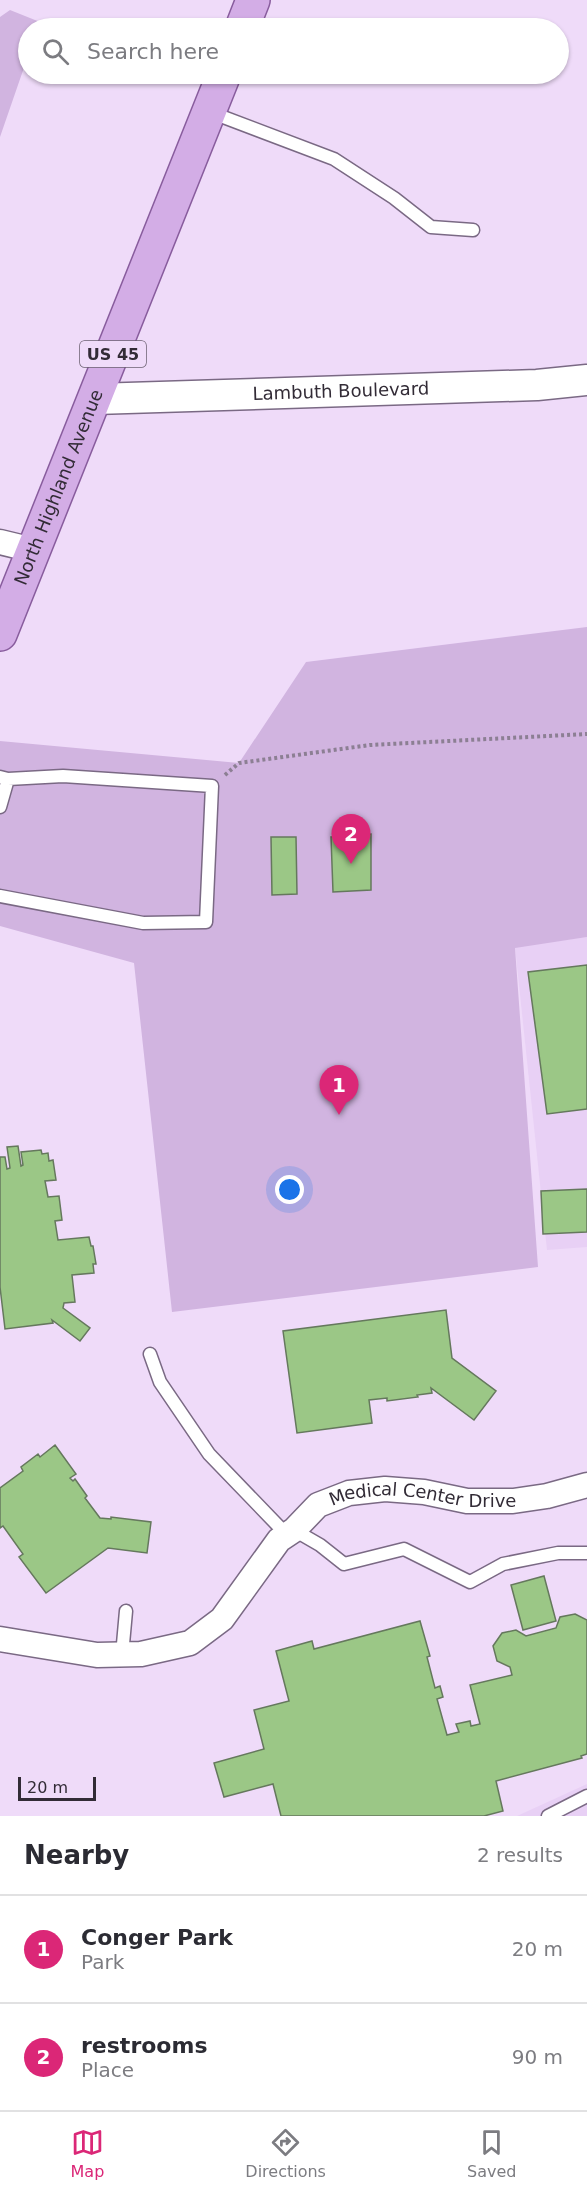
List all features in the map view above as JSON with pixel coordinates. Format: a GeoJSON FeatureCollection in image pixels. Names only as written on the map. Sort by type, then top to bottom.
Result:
{"type":"FeatureCollection","features":[{"type":"Feature","properties":{"kind":"main road"},"geometry":{"type":"LineString","coordinates":[[246,18],[253,0]]}},
{"type":"Feature","properties":{"kind":"main road","name":"North Highland Avenue"},"geometry":{"type":"LineString","coordinates":[[0,634],[220,84]]}},
{"type":"Feature","properties":{"kind":"street","name":"Lambuth Boulevard"},"geometry":{"type":"LineString","coordinates":[[95,399],[537,385],[587,380]]}},
{"type":"Feature","properties":{"kind":"street"},"geometry":{"type":"LineString","coordinates":[[0,542],[33,550]]}},
{"type":"Feature","properties":{"kind":"street","name":"Medical Center Drive"},"geometry":{"type":"LineString","coordinates":[[0,1639],[97,1655],[141,1654],[190,1643],[222,1619],[279,1540],[318,1505],[349,1493],[385,1489],[424,1492],[467,1501],[513,1501],[547,1496],[587,1485]]}},
{"type":"Feature","properties":{"kind":"lane"},"geometry":{"type":"LineString","coordinates":[[209,112],[334,159],[394,198],[431,227],[473,230]]}},
{"type":"Feature","properties":{"kind":"lane"},"geometry":{"type":"LineString","coordinates":[[0,807],[4,778],[63,776],[212,786],[206,922],[143,923],[0,896]]}},
{"type":"Feature","properties":{"kind":"lane"},"geometry":{"type":"LineString","coordinates":[[150,1354],[160,1382],[209,1454],[290,1532],[320,1545],[344,1564],[404,1549],[470,1582],[503,1564],[558,1553],[587,1553]]}},
{"type":"Feature","properties":{"kind":"lane"},"geometry":{"type":"LineString","coordinates":[[122,1654],[126,1611]]}},
{"type":"Feature","properties":{"kind":"lane"},"geometry":{"type":"LineString","coordinates":[[548,1816],[587,1796]]}},
{"type":"Feature","properties":{"kind":"path"},"geometry":{"type":"LineString","coordinates":[[239,763],[370,745],[587,734]]}},
{"type":"Feature","properties":{"kind":"shaded area"},"geometry":{"type":"Polygon","coordinates":[[[10,10],[30,18],[18,18],[18,84],[0,137],[0,17],[10,10]]]}},
{"type":"Feature","properties":{"kind":"shaded area"},"geometry":{"type":"Polygon","coordinates":[[[587,627],[587,937],[515,948],[538,1267],[172,1312],[134,963],[0,926],[0,741],[239,763],[306,662],[587,627]]]}},
{"type":"Feature","properties":{"kind":"shaded area"},"geometry":{"type":"Polygon","coordinates":[[[587,937],[587,1247],[547,1250],[515,947],[587,937]]]}},
{"type":"Feature","properties":{"kind":"shaded area"},"geometry":{"type":"Polygon","coordinates":[[[587,1784],[587,1816],[517,1816],[587,1784]]]}},
{"type":"Feature","properties":{"kind":"building"},"geometry":{"type":"Polygon","coordinates":[[[371,834],[371,890],[333,892],[331,837],[371,834]]]}},
{"type":"Feature","properties":{"kind":"building"},"geometry":{"type":"Polygon","coordinates":[[[271,837],[296,837],[297,894],[272,895],[271,837]]]}},
{"type":"Feature","properties":{"kind":"building"},"geometry":{"type":"Polygon","coordinates":[[[587,965],[587,1109],[547,1114],[528,972],[587,965]]]}},
{"type":"Feature","properties":{"kind":"building"},"geometry":{"type":"Polygon","coordinates":[[[18,1146],[21,1166],[23,1165],[21,1152],[41,1150],[42,1154],[48,1153],[49,1161],[53,1160],[56,1180],[45,1181],[48,1197],[59,1196],[62,1220],[55,1221],[58,1240],[89,1237],[91,1246],[93,1246],[96,1264],[93,1264],[94,1273],[72,1275],[75,1302],[64,1303],[63,1308],[90,1328],[80,1341],[52,1320],[53,1323],[5,1329],[0,1287],[0,1157],[5,1157],[7,1169],[10,1168],[7,1147],[18,1146]]]}},
{"type":"Feature","properties":{"kind":"building"},"geometry":{"type":"Polygon","coordinates":[[[587,1189],[587,1232],[543,1234],[541,1191],[587,1189]]]}},
{"type":"Feature","properties":{"kind":"building"},"geometry":{"type":"Polygon","coordinates":[[[446,1310],[452,1358],[496,1391],[474,1420],[431,1388],[432,1393],[417,1395],[418,1397],[387,1401],[387,1398],[369,1400],[372,1423],[297,1433],[283,1331],[446,1310]]]}},
{"type":"Feature","properties":{"kind":"building"},"geometry":{"type":"Polygon","coordinates":[[[55,1445],[76,1474],[70,1478],[73,1481],[75,1479],[87,1496],[85,1498],[100,1518],[111,1519],[111,1517],[151,1522],[147,1553],[108,1548],[46,1593],[19,1557],[23,1554],[3,1526],[0,1528],[0,1488],[23,1471],[21,1467],[38,1454],[40,1457],[55,1445]]]}},
{"type":"Feature","properties":{"kind":"building"},"geometry":{"type":"Polygon","coordinates":[[[544,1576],[556,1621],[523,1630],[511,1585],[544,1576]]]}},
{"type":"Feature","properties":{"kind":"building"},"geometry":{"type":"Polygon","coordinates":[[[575,1614],[587,1620],[587,1754],[581,1756],[582,1758],[496,1781],[503,1811],[484,1816],[281,1816],[273,1784],[224,1797],[214,1763],[264,1749],[254,1710],[289,1701],[276,1651],[312,1641],[314,1649],[420,1621],[430,1656],[427,1657],[435,1688],[440,1686],[443,1697],[437,1699],[447,1735],[459,1732],[456,1724],[470,1721],[471,1726],[480,1724],[470,1685],[512,1675],[510,1667],[497,1661],[493,1646],[502,1633],[516,1630],[526,1636],[556,1628],[560,1617],[575,1614]]]}},
{"type":"Feature","properties":{"kind":"place","name":"restrooms"},"geometry":{"type":"Point","coordinates":[351,864]}},
{"type":"Feature","properties":{"kind":"place","name":"Conger Park"},"geometry":{"type":"Point","coordinates":[339,1115]}}]}
